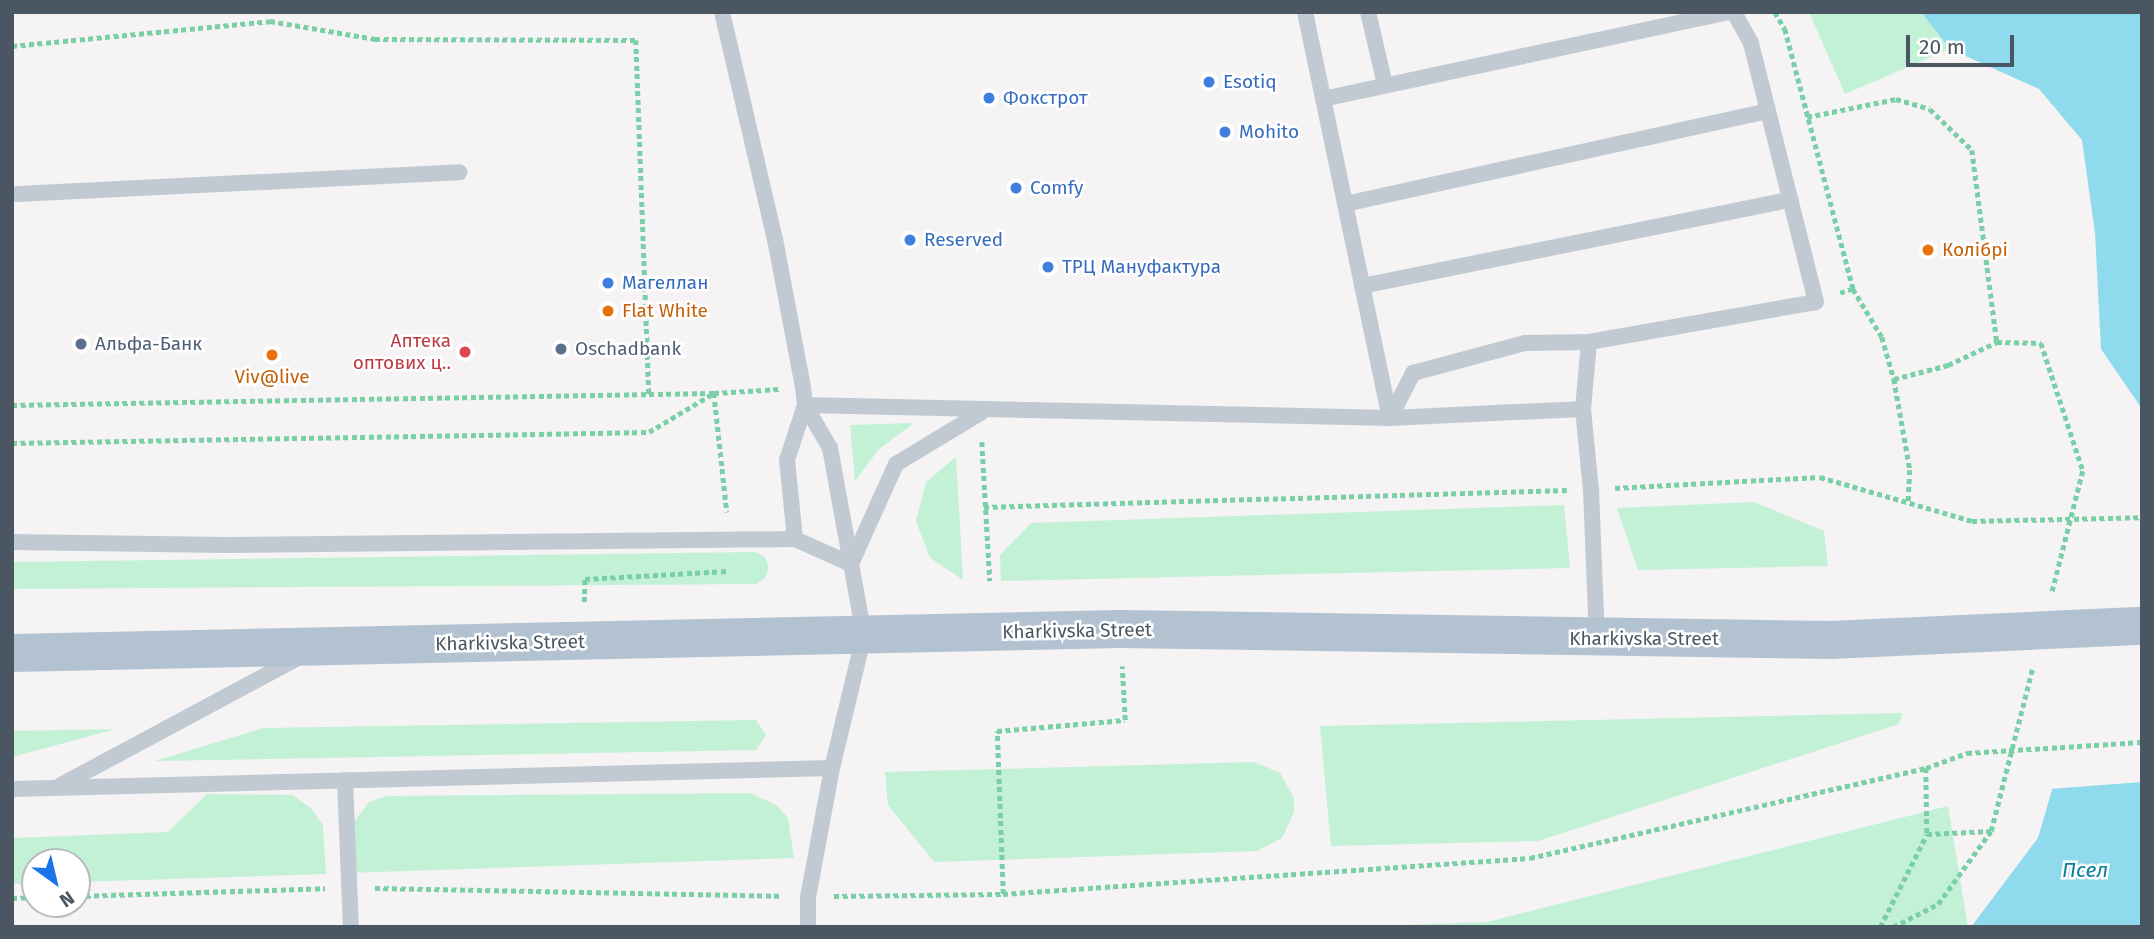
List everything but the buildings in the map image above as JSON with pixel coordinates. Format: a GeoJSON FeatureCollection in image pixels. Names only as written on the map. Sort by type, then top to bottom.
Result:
{"type":"FeatureCollection","features":[{"type":"Feature","properties":{"kind":"main road","name":"Kharkivska Street"},"geometry":{"type":"LineString","coordinates":[[12,653],[1120,629],[1597,639],[1974,636],[2142,626]]}},
{"type":"Feature","properties":{"kind":"lane"},"geometry":{"type":"LineString","coordinates":[[722,12],[775,239],[804,405],[830,448],[864,635],[832,768],[808,897],[808,927]]}},
{"type":"Feature","properties":{"kind":"lane"},"geometry":{"type":"LineString","coordinates":[[1305,12],[1390,418]]}},
{"type":"Feature","properties":{"kind":"lane"},"geometry":{"type":"LineString","coordinates":[[1368,12],[1385,86]]}},
{"type":"Feature","properties":{"kind":"lane"},"geometry":{"type":"LineString","coordinates":[[1323,99],[1728,12]]}},
{"type":"Feature","properties":{"kind":"lane"},"geometry":{"type":"LineString","coordinates":[[1390,418],[1413,373],[1525,343],[1589,342],[1815,302],[1751,43],[1734,12]]}},
{"type":"Feature","properties":{"kind":"lane"},"geometry":{"type":"LineString","coordinates":[[1345,204],[1768,111]]}},
{"type":"Feature","properties":{"kind":"lane"},"geometry":{"type":"LineString","coordinates":[[17,194],[459,172]]}},
{"type":"Feature","properties":{"kind":"lane"},"geometry":{"type":"LineString","coordinates":[[1362,286],[1790,200]]}},
{"type":"Feature","properties":{"kind":"lane"},"geometry":{"type":"LineString","coordinates":[[1589,342],[1583,409],[1591,490],[1597,639]]}},
{"type":"Feature","properties":{"kind":"lane"},"geometry":{"type":"LineString","coordinates":[[804,405],[873,404],[982,412],[1390,418],[1583,409]]}},
{"type":"Feature","properties":{"kind":"lane"},"geometry":{"type":"LineString","coordinates":[[795,539],[786,460],[804,405]]}},
{"type":"Feature","properties":{"kind":"lane"},"geometry":{"type":"LineString","coordinates":[[851,565],[897,464],[982,412]]}},
{"type":"Feature","properties":{"kind":"lane"},"geometry":{"type":"LineString","coordinates":[[12,542],[226,545],[795,539],[851,565]]}},
{"type":"Feature","properties":{"kind":"lane"},"geometry":{"type":"LineString","coordinates":[[55,788],[319,647]]}},
{"type":"Feature","properties":{"kind":"lane"},"geometry":{"type":"LineString","coordinates":[[12,789],[832,768]]}},
{"type":"Feature","properties":{"kind":"lane"},"geometry":{"type":"LineString","coordinates":[[345,780],[351,927]]}},
{"type":"Feature","properties":{"kind":"path"},"geometry":{"type":"LineString","coordinates":[[1775,12],[1784,29],[1853,289],[1882,337],[1894,379],[1910,470],[1908,503]]}},
{"type":"Feature","properties":{"kind":"path"},"geometry":{"type":"LineString","coordinates":[[12,46],[270,21],[375,40],[636,40],[649,394]]}},
{"type":"Feature","properties":{"kind":"path"},"geometry":{"type":"LineString","coordinates":[[1807,117],[1896,99],[1930,109],[1972,150],[1997,342]]}},
{"type":"Feature","properties":{"kind":"path"},"geometry":{"type":"LineString","coordinates":[[1815,302],[1853,289]]}},
{"type":"Feature","properties":{"kind":"path"},"geometry":{"type":"LineString","coordinates":[[1894,379],[1948,365]]}},
{"type":"Feature","properties":{"kind":"path"},"geometry":{"type":"LineString","coordinates":[[12,405],[714,393]]}},
{"type":"Feature","properties":{"kind":"path"},"geometry":{"type":"LineString","coordinates":[[12,443],[649,432],[714,393]]}},
{"type":"Feature","properties":{"kind":"path"},"geometry":{"type":"LineString","coordinates":[[714,393],[727,512]]}},
{"type":"Feature","properties":{"kind":"path"},"geometry":{"type":"LineString","coordinates":[[990,581],[984,507],[1591,490],[1820,477],[1972,521],[2142,517]]}},
{"type":"Feature","properties":{"kind":"path"},"geometry":{"type":"LineString","coordinates":[[583,641],[585,579],[728,572]]}},
{"type":"Feature","properties":{"kind":"path"},"geometry":{"type":"LineString","coordinates":[[1003,894],[997,731],[1125,720],[1120,629]]}},
{"type":"Feature","properties":{"kind":"path"},"geometry":{"type":"LineString","coordinates":[[91,896],[349,887],[808,897],[1003,894],[1530,858],[1926,768],[1967,753],[2142,742]]}},
{"type":"Feature","properties":{"kind":"path"},"geometry":{"type":"LineString","coordinates":[[1880,927],[1927,834],[1926,768]]}},
{"type":"Feature","properties":{"kind":"path"},"geometry":{"type":"LineString","coordinates":[[1927,834],[1991,831]]}},
{"type":"Feature","properties":{"kind":"green space"},"geometry":{"type":"Polygon","coordinates":[[[1809,12],[1921,12],[1950,49],[1845,94],[1809,12]]]}},
{"type":"Feature","properties":{"kind":"green space"},"geometry":{"type":"Polygon","coordinates":[[[914,423],[879,449],[855,481],[850,425],[914,423]]]}},
{"type":"Feature","properties":{"kind":"green space"},"geometry":{"type":"Polygon","coordinates":[[[956,457],[963,580],[930,558],[916,521],[926,482],[956,457]]]}},
{"type":"Feature","properties":{"kind":"green space"},"geometry":{"type":"Polygon","coordinates":[[[1754,502],[1824,531],[1828,566],[1638,570],[1617,508],[1754,502]]]}},
{"type":"Feature","properties":{"kind":"green space"},"geometry":{"type":"Polygon","coordinates":[[[1564,505],[1570,568],[1001,581],[1000,555],[1031,523],[1564,505]]]}},
{"type":"Feature","properties":{"kind":"green space"},"geometry":{"type":"Polygon","coordinates":[[[755,552],[765,557],[769,568],[765,578],[756,584],[12,589],[12,562],[755,552]]]}},
{"type":"Feature","properties":{"kind":"green space"},"geometry":{"type":"Polygon","coordinates":[[[1903,713],[1899,724],[1538,841],[1331,846],[1320,726],[1903,713]]]}},
{"type":"Feature","properties":{"kind":"green space"},"geometry":{"type":"Polygon","coordinates":[[[756,720],[766,735],[756,750],[155,761],[263,728],[756,720]]]}},
{"type":"Feature","properties":{"kind":"green space"},"geometry":{"type":"Polygon","coordinates":[[[116,729],[12,757],[12,731],[116,729]]]}},
{"type":"Feature","properties":{"kind":"green space"},"geometry":{"type":"Polygon","coordinates":[[[1254,762],[1280,773],[1294,798],[1294,812],[1282,838],[1257,851],[934,862],[888,805],[885,772],[1254,762]]]}},
{"type":"Feature","properties":{"kind":"green space"},"geometry":{"type":"Polygon","coordinates":[[[750,793],[776,805],[788,818],[794,858],[348,873],[353,823],[369,802],[387,796],[750,793]]]}},
{"type":"Feature","properties":{"kind":"green space"},"geometry":{"type":"Polygon","coordinates":[[[207,794],[292,795],[311,808],[323,825],[326,874],[91,882],[91,848],[21,848],[21,884],[12,884],[12,838],[168,832],[207,794]]]}},
{"type":"Feature","properties":{"kind":"green space"},"geometry":{"type":"Polygon","coordinates":[[[1948,806],[1968,927],[1345,927],[1487,922],[1948,806]]]}},
{"type":"Feature","properties":{"kind":"water"},"geometry":{"type":"Polygon","coordinates":[[[1921,12],[2142,12],[2142,409],[2101,349],[2095,233],[2082,140],[2039,89],[1950,49],[1921,12]]]}},
{"type":"Feature","properties":{"kind":"water","name":"Псел"},"geometry":{"type":"Polygon","coordinates":[[[2142,482],[2142,927],[1971,927],[2038,838],[2142,482]]]}},
{"type":"Feature","properties":{"kind":"pier"},"geometry":{"type":"Polygon","coordinates":[[[2142,481],[2142,782],[2049,789],[2138,482],[2142,481]]]}},
{"type":"Feature","properties":{"kind":"place","name":"Esotiq"},"geometry":{"type":"Point","coordinates":[1209,82]}},
{"type":"Feature","properties":{"kind":"place","name":"Фокстрот"},"geometry":{"type":"Point","coordinates":[989,98]}},
{"type":"Feature","properties":{"kind":"place","name":"Mohito"},"geometry":{"type":"Point","coordinates":[1225,132]}},
{"type":"Feature","properties":{"kind":"place","name":"Comfy"},"geometry":{"type":"Point","coordinates":[1016,188]}},
{"type":"Feature","properties":{"kind":"place","name":"Reserved"},"geometry":{"type":"Point","coordinates":[910,240]}},
{"type":"Feature","properties":{"kind":"place","name":"Колібрі"},"geometry":{"type":"Point","coordinates":[1928,250]}},
{"type":"Feature","properties":{"kind":"place","name":"ТРЦ Мануфактура"},"geometry":{"type":"Point","coordinates":[1048,267]}},
{"type":"Feature","properties":{"kind":"place","name":"Магеллан"},"geometry":{"type":"Point","coordinates":[608,283]}},
{"type":"Feature","properties":{"kind":"place","name":"Flat White"},"geometry":{"type":"Point","coordinates":[608,311]}},
{"type":"Feature","properties":{"kind":"place","name":"Альфа-Банк"},"geometry":{"type":"Point","coordinates":[81,344]}},
{"type":"Feature","properties":{"kind":"place","name":"Oschadbank"},"geometry":{"type":"Point","coordinates":[561,349]}},
{"type":"Feature","properties":{"kind":"place","name":"Аптека оптових ц.."},"geometry":{"type":"Point","coordinates":[465,352]}},
{"type":"Feature","properties":{"kind":"place","name":"Viv@live"},"geometry":{"type":"Point","coordinates":[272,355]}}]}
